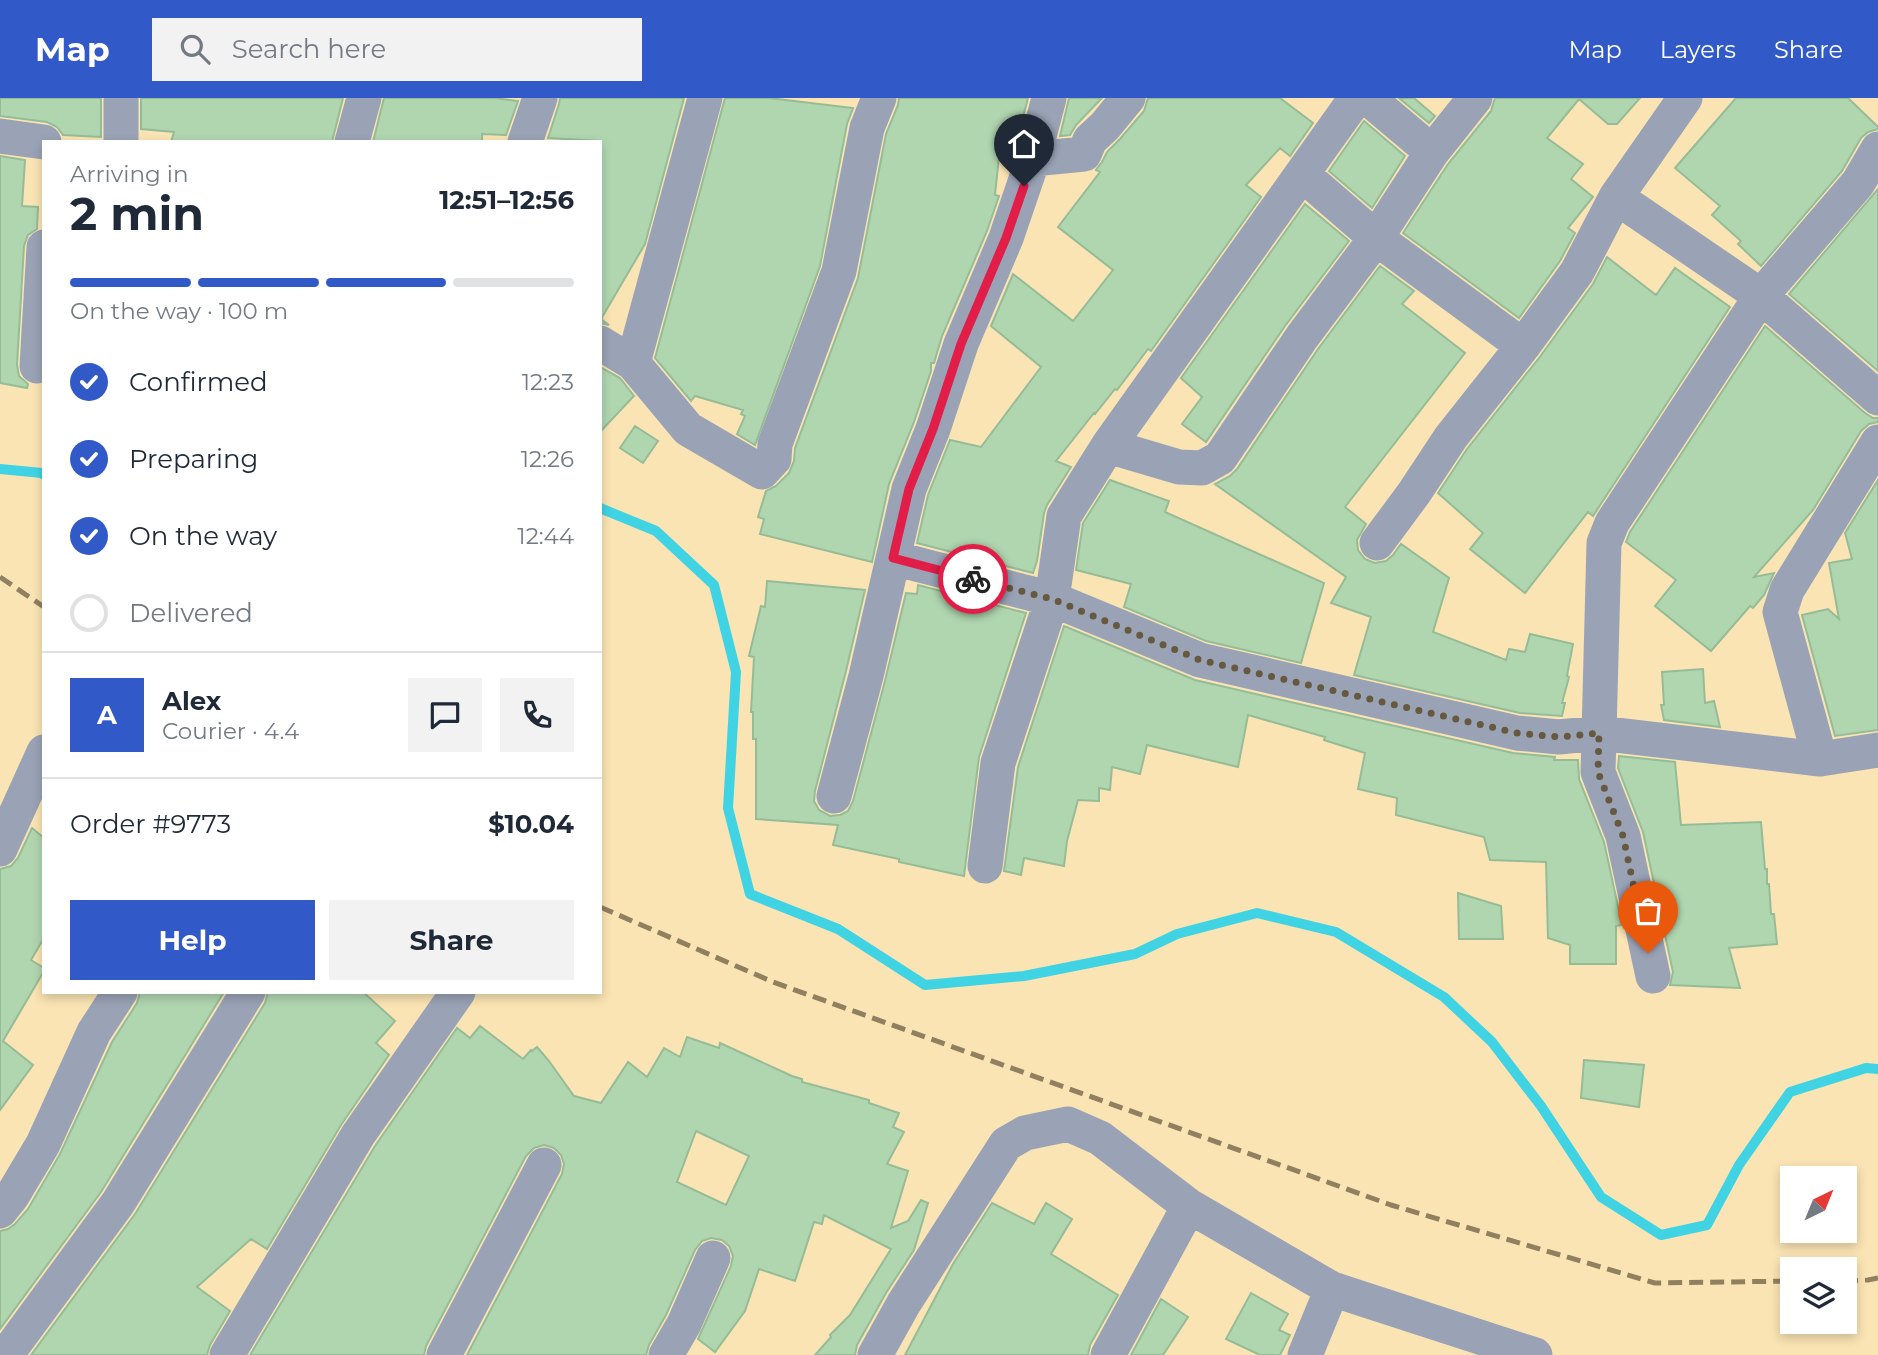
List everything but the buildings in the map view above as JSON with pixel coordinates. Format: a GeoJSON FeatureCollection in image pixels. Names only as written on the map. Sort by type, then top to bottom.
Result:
{"type":"FeatureCollection","features":[{"type":"Feature","properties":{"kind":"street"},"geometry":{"type":"LineString","coordinates":[[121,98],[121,140]]}},
{"type":"Feature","properties":{"kind":"street"},"geometry":{"type":"LineString","coordinates":[[353,140],[364,98]]}},
{"type":"Feature","properties":{"kind":"street"},"geometry":{"type":"LineString","coordinates":[[526,140],[540,98]]}},
{"type":"Feature","properties":{"kind":"street"},"geometry":{"type":"LineString","coordinates":[[632,363],[705,98]]}},
{"type":"Feature","properties":{"kind":"street"},"geometry":{"type":"LineString","coordinates":[[602,344],[632,363],[688,429],[762,472],[774,459],[775,444],[839,271],[867,128],[879,98]]}},
{"type":"Feature","properties":{"kind":"street"},"geometry":{"type":"LineString","coordinates":[[834,796],[866,676],[909,489],[933,429],[961,344],[1006,238],[1033,159],[1049,98]]}},
{"type":"Feature","properties":{"kind":"street"},"geometry":{"type":"LineString","coordinates":[[1033,159],[1084,154],[1090,140],[1128,98]]}},
{"type":"Feature","properties":{"kind":"street"},"geometry":{"type":"LineString","coordinates":[[1108,446],[1179,467],[1202,468],[1220,458],[1302,337],[1376,238],[1432,152],[1475,98]]}},
{"type":"Feature","properties":{"kind":"street"},"geometry":{"type":"LineString","coordinates":[[1377,543],[1451,438],[1577,272],[1616,197],[1685,98]]}},
{"type":"Feature","properties":{"kind":"street"},"geometry":{"type":"LineString","coordinates":[[985,866],[998,763],[1052,599],[1064,516],[1108,446],[1302,174],[1347,102],[1432,152]]}},
{"type":"Feature","properties":{"kind":"street"},"geometry":{"type":"LineString","coordinates":[[0,136],[42,142]]}},
{"type":"Feature","properties":{"kind":"street"},"geometry":{"type":"LineString","coordinates":[[1653,976],[1623,836],[1598,772],[1604,543],[1612,523],[1761,296],[1858,183],[1878,149]]}},
{"type":"Feature","properties":{"kind":"street"},"geometry":{"type":"LineString","coordinates":[[1302,174],[1376,238],[1523,346]]}},
{"type":"Feature","properties":{"kind":"street"},"geometry":{"type":"LineString","coordinates":[[1616,197],[1761,296],[1878,398]]}},
{"type":"Feature","properties":{"kind":"street"},"geometry":{"type":"LineString","coordinates":[[37,366],[42,281]]}},
{"type":"Feature","properties":{"kind":"street"},"geometry":{"type":"LineString","coordinates":[[1820,759],[1780,612],[1787,590],[1878,442]]}},
{"type":"Feature","properties":{"kind":"street"},"geometry":{"type":"LineString","coordinates":[[893,558],[1052,599],[1200,660],[1517,733],[1559,737],[1599,733],[1820,759],[1878,750]]}},
{"type":"Feature","properties":{"kind":"street"},"geometry":{"type":"LineString","coordinates":[[0,849],[42,756]]}},
{"type":"Feature","properties":{"kind":"street"},"geometry":{"type":"LineString","coordinates":[[0,1212],[43,1144],[94,1032],[119,994]]}},
{"type":"Feature","properties":{"kind":"street"},"geometry":{"type":"LineString","coordinates":[[6,1355],[118,1203],[247,994]]}},
{"type":"Feature","properties":{"kind":"street"},"geometry":{"type":"LineString","coordinates":[[227,1355],[358,1135],[457,994]]}},
{"type":"Feature","properties":{"kind":"street"},"geometry":{"type":"LineString","coordinates":[[882,1353],[904,1303],[1006,1144],[1025,1133],[1068,1124],[1100,1138],[1189,1206],[1332,1289],[1535,1355]]}},
{"type":"Feature","properties":{"kind":"street"},"geometry":{"type":"LineString","coordinates":[[444,1355],[544,1165]]}},
{"type":"Feature","properties":{"kind":"street"},"geometry":{"type":"LineString","coordinates":[[1108,1355],[1189,1206]]}},
{"type":"Feature","properties":{"kind":"street"},"geometry":{"type":"LineString","coordinates":[[666,1355],[684,1324],[713,1258]]}},
{"type":"Feature","properties":{"kind":"street"},"geometry":{"type":"LineString","coordinates":[[1305,1355],[1332,1289]]}},
{"type":"Feature","properties":{"kind":"waterway"},"geometry":{"type":"LineString","coordinates":[[0,469],[42,473]]}},
{"type":"Feature","properties":{"kind":"waterway"},"geometry":{"type":"LineString","coordinates":[[602,509],[656,531],[714,585],[736,672],[728,808],[750,894],[838,929],[925,985],[1024,976],[1135,954],[1177,934],[1257,913],[1336,932],[1444,997],[1492,1042],[1541,1106],[1601,1197],[1661,1235],[1707,1225],[1739,1165],[1790,1092],[1866,1068],[1878,1069]]}},
{"type":"Feature","properties":{"kind":"railway"},"geometry":{"type":"LineString","coordinates":[[0,577],[42,606]]}},
{"type":"Feature","properties":{"kind":"railway"},"geometry":{"type":"LineString","coordinates":[[602,908],[773,982],[1391,1205],[1655,1283],[1780,1281]]}},
{"type":"Feature","properties":{"kind":"railway"},"geometry":{"type":"LineString","coordinates":[[1857,1280],[1878,1278]]}},
{"type":"Feature","properties":{"kind":"way so far"},"geometry":{"type":"LineString","coordinates":[[973,579],[1052,599],[1200,660],[1517,733],[1559,737],[1599,733],[1598,772],[1623,836],[1648,953]]}},
{"type":"Feature","properties":{"kind":"route"},"geometry":{"type":"LineString","coordinates":[[973,579],[893,558],[909,489],[933,429],[961,344],[1006,238],[1024,186]]}}]}
